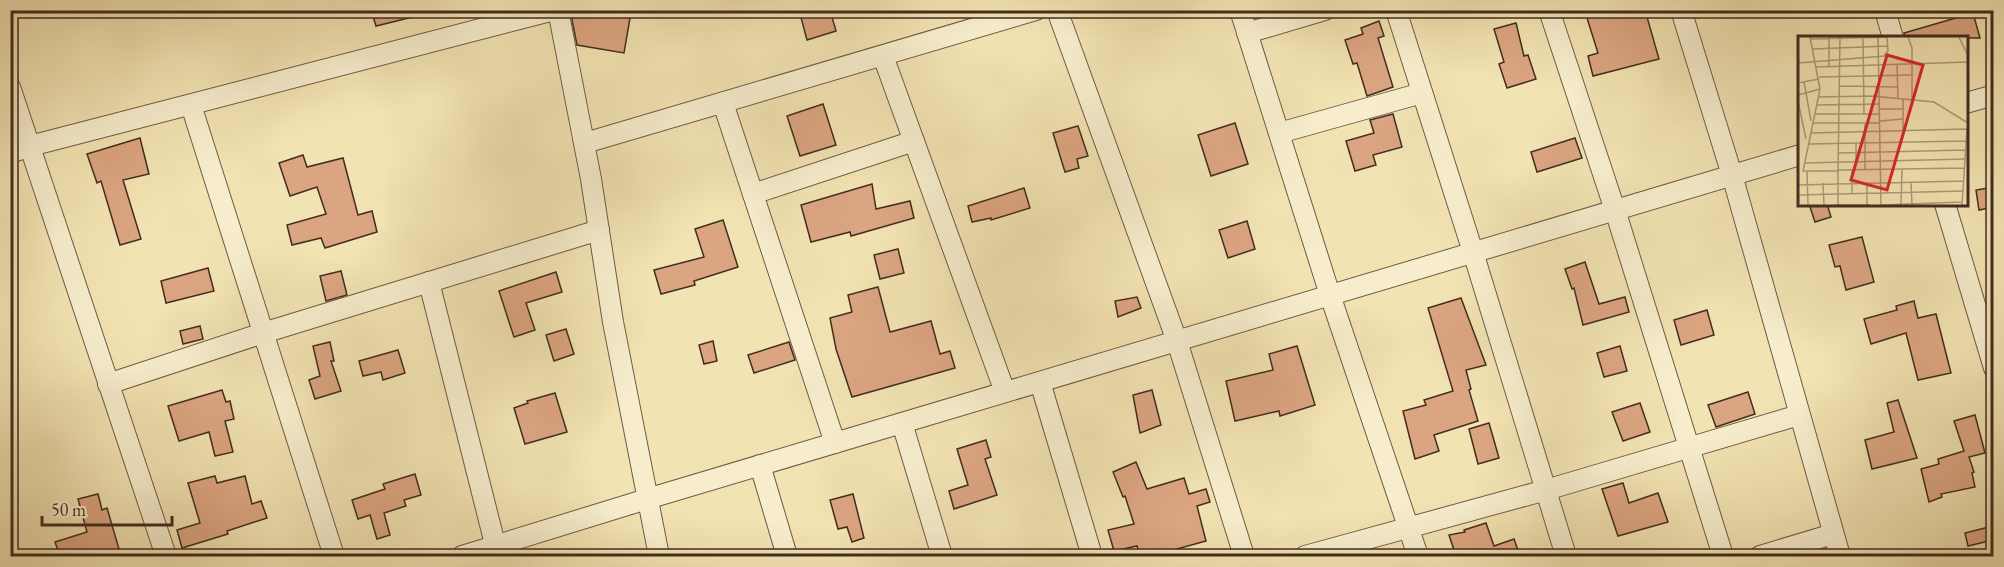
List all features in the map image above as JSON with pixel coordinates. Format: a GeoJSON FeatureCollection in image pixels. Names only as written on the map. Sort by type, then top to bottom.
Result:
{"type":"FeatureCollection","features":[{"type":"Feature","properties":{"kind":"street"},"geometry":{"type":"LineString","coordinates":[[10,153],[556,10],[585,143],[613,322],[658,556]]}},
{"type":"Feature","properties":{"kind":"street"},"geometry":{"type":"LineString","coordinates":[[585,143],[1036,10]]}},
{"type":"Feature","properties":{"kind":"street"},"geometry":{"type":"LineString","coordinates":[[1057,10],[1177,341],[1244,556]]}},
{"type":"Feature","properties":{"kind":"street"},"geometry":{"type":"LineString","coordinates":[[1240,10],[1330,295],[1418,556]]}},
{"type":"Feature","properties":{"kind":"street"},"geometry":{"type":"LineString","coordinates":[[1247,33],[1324,10]]}},
{"type":"Feature","properties":{"kind":"street"},"geometry":{"type":"LineString","coordinates":[[1396,10],[1566,556]]}},
{"type":"Feature","properties":{"kind":"street"},"geometry":{"type":"LineString","coordinates":[[1550,10],[1616,210],[1723,556]]}},
{"type":"Feature","properties":{"kind":"street"},"geometry":{"type":"LineString","coordinates":[[1681,10],[1732,175],[1840,556]]}},
{"type":"Feature","properties":{"kind":"street"},"geometry":{"type":"LineString","coordinates":[[1885,10],[1892,36]]}},
{"type":"Feature","properties":{"kind":"street"},"geometry":{"type":"LineString","coordinates":[[883,56],[1005,392]]}},
{"type":"Feature","properties":{"kind":"street"},"geometry":{"type":"LineString","coordinates":[[10,87],[166,556]]}},
{"type":"Feature","properties":{"kind":"street"},"geometry":{"type":"LineString","coordinates":[[1279,133],[1422,93]]}},
{"type":"Feature","properties":{"kind":"street"},"geometry":{"type":"LineString","coordinates":[[1968,102],[1994,95]]}},
{"type":"Feature","properties":{"kind":"street"},"geometry":{"type":"LineString","coordinates":[[723,103],[835,443]]}},
{"type":"Feature","properties":{"kind":"street"},"geometry":{"type":"LineString","coordinates":[[191,105],[334,556]]}},
{"type":"Feature","properties":{"kind":"street"},"geometry":{"type":"LineString","coordinates":[[753,194],[914,141]]}},
{"type":"Feature","properties":{"kind":"street"},"geometry":{"type":"LineString","coordinates":[[462,556],[497,551],[647,499],[1798,156]]}},
{"type":"Feature","properties":{"kind":"street"},"geometry":{"type":"LineString","coordinates":[[1946,206],[1987,322],[1994,368]]}},
{"type":"Feature","properties":{"kind":"street"},"geometry":{"type":"LineString","coordinates":[[108,384],[263,333],[599,230]]}},
{"type":"Feature","properties":{"kind":"street"},"geometry":{"type":"LineString","coordinates":[[429,282],[497,551]]}},
{"type":"Feature","properties":{"kind":"street"},"geometry":{"type":"LineString","coordinates":[[1041,381],[1092,556]]}},
{"type":"Feature","properties":{"kind":"street"},"geometry":{"type":"LineString","coordinates":[[1305,556],[1546,490],[1799,415]]}},
{"type":"Feature","properties":{"kind":"street"},"geometry":{"type":"LineString","coordinates":[[902,423],[942,556]]}},
{"type":"Feature","properties":{"kind":"street"},"geometry":{"type":"LineString","coordinates":[[760,465],[787,556]]}},
{"type":"Feature","properties":{"kind":"street"},"geometry":{"type":"LineString","coordinates":[[1760,556],[1833,534]]}},
{"type":"Feature","properties":{"kind":"building"},"geometry":{"type":"Polygon","coordinates":[[[371,10],[416,10],[417,16],[376,26],[371,10]]]}},
{"type":"Feature","properties":{"kind":"building"},"geometry":{"type":"Polygon","coordinates":[[[799,10],[830,10],[836,31],[807,40],[799,10]]]}},
{"type":"Feature","properties":{"kind":"building"},"geometry":{"type":"Polygon","coordinates":[[[1610,10],[1645,10],[1659,59],[1593,76],[1588,56],[1598,53],[1587,18],[1610,10]]]}},
{"type":"Feature","properties":{"kind":"building"},"geometry":{"type":"Polygon","coordinates":[[[592,12],[630,18],[624,53],[577,45],[573,14],[591,17],[592,12]]]}},
{"type":"Feature","properties":{"kind":"building"},"geometry":{"type":"Polygon","coordinates":[[[1973,13],[1980,38],[1905,36],[1904,33],[1973,13]]]}},
{"type":"Feature","properties":{"kind":"building"},"geometry":{"type":"Polygon","coordinates":[[[1379,21],[1384,36],[1378,38],[1393,87],[1367,96],[1357,63],[1353,64],[1345,40],[1363,34],[1361,28],[1379,21]]]}},
{"type":"Feature","properties":{"kind":"building"},"geometry":{"type":"Polygon","coordinates":[[[1516,23],[1524,56],[1528,55],[1536,79],[1507,88],[1499,64],[1504,62],[1494,29],[1516,23]]]}},
{"type":"Feature","properties":{"kind":"building"},"geometry":{"type":"Polygon","coordinates":[[[823,104],[836,145],[800,156],[787,116],[823,104]]]}},
{"type":"Feature","properties":{"kind":"building"},"geometry":{"type":"Polygon","coordinates":[[[1393,114],[1402,147],[1373,155],[1376,165],[1355,171],[1346,141],[1374,133],[1370,120],[1393,114]]]}},
{"type":"Feature","properties":{"kind":"building"},"geometry":{"type":"Polygon","coordinates":[[[1235,123],[1248,164],[1211,176],[1198,135],[1235,123]]]}},
{"type":"Feature","properties":{"kind":"building"},"geometry":{"type":"Polygon","coordinates":[[[1078,126],[1088,156],[1077,159],[1079,168],[1065,172],[1053,133],[1078,126]]]}},
{"type":"Feature","properties":{"kind":"building"},"geometry":{"type":"Polygon","coordinates":[[[140,138],[149,174],[123,180],[141,239],[120,245],[101,181],[97,183],[87,154],[140,138]]]}},
{"type":"Feature","properties":{"kind":"building"},"geometry":{"type":"Polygon","coordinates":[[[1575,138],[1582,158],[1537,172],[1531,152],[1575,138]]]}},
{"type":"Feature","properties":{"kind":"building"},"geometry":{"type":"Polygon","coordinates":[[[303,155],[307,167],[343,158],[358,215],[372,211],[377,232],[325,248],[321,238],[292,245],[287,225],[326,214],[317,187],[290,196],[279,163],[303,155]]]}},
{"type":"Feature","properties":{"kind":"building"},"geometry":{"type":"Polygon","coordinates":[[[872,184],[876,209],[910,201],[914,218],[851,236],[850,232],[811,242],[801,205],[872,184]]]}},
{"type":"Feature","properties":{"kind":"building"},"geometry":{"type":"Polygon","coordinates":[[[1994,187],[1994,207],[1979,210],[1976,190],[1994,187]]]}},
{"type":"Feature","properties":{"kind":"building"},"geometry":{"type":"Polygon","coordinates":[[[1024,188],[1030,208],[991,220],[991,218],[972,222],[968,206],[1024,188]]]}},
{"type":"Feature","properties":{"kind":"building"},"geometry":{"type":"Polygon","coordinates":[[[1810,206],[1828,206],[1831,217],[1815,222],[1810,206]]]}},
{"type":"Feature","properties":{"kind":"building"},"geometry":{"type":"Polygon","coordinates":[[[723,220],[738,267],[694,281],[695,285],[661,294],[654,270],[704,257],[695,229],[723,220]]]}},
{"type":"Feature","properties":{"kind":"building"},"geometry":{"type":"Polygon","coordinates":[[[1247,221],[1255,249],[1228,258],[1219,230],[1247,221]]]}},
{"type":"Feature","properties":{"kind":"building"},"geometry":{"type":"Polygon","coordinates":[[[1862,237],[1874,282],[1846,290],[1840,266],[1835,267],[1829,245],[1862,237]]]}},
{"type":"Feature","properties":{"kind":"building"},"geometry":{"type":"Polygon","coordinates":[[[898,249],[904,273],[880,279],[874,255],[898,249]]]}},
{"type":"Feature","properties":{"kind":"building"},"geometry":{"type":"Polygon","coordinates":[[[1585,262],[1599,304],[1625,297],[1629,312],[1583,325],[1574,288],[1572,289],[1565,269],[1585,262]]]}},
{"type":"Feature","properties":{"kind":"building"},"geometry":{"type":"Polygon","coordinates":[[[208,268],[214,291],[166,303],[161,281],[208,268]]]}},
{"type":"Feature","properties":{"kind":"building"},"geometry":{"type":"Polygon","coordinates":[[[341,271],[347,295],[326,301],[320,276],[341,271]]]}},
{"type":"Feature","properties":{"kind":"building"},"geometry":{"type":"Polygon","coordinates":[[[556,272],[562,292],[526,303],[535,330],[514,337],[499,291],[556,272]]]}},
{"type":"Feature","properties":{"kind":"building"},"geometry":{"type":"Polygon","coordinates":[[[878,287],[890,332],[931,321],[940,354],[950,351],[955,368],[852,397],[836,349],[830,318],[852,312],[848,295],[878,287]]]}},
{"type":"Feature","properties":{"kind":"building"},"geometry":{"type":"Polygon","coordinates":[[[1137,297],[1141,308],[1118,317],[1115,301],[1137,297]]]}},
{"type":"Feature","properties":{"kind":"building"},"geometry":{"type":"Polygon","coordinates":[[[1461,298],[1486,365],[1466,370],[1478,421],[1434,435],[1439,451],[1415,459],[1403,411],[1426,405],[1424,400],[1453,391],[1428,308],[1461,298]]]}},
{"type":"Feature","properties":{"kind":"building"},"geometry":{"type":"Polygon","coordinates":[[[1914,301],[1918,318],[1936,314],[1951,373],[1918,380],[1906,333],[1871,344],[1864,319],[1897,310],[1896,306],[1914,301]]]}},
{"type":"Feature","properties":{"kind":"building"},"geometry":{"type":"Polygon","coordinates":[[[1707,310],[1714,335],[1681,345],[1674,320],[1707,310]]]}},
{"type":"Feature","properties":{"kind":"building"},"geometry":{"type":"Polygon","coordinates":[[[200,326],[203,339],[183,344],[180,331],[200,326]]]}},
{"type":"Feature","properties":{"kind":"building"},"geometry":{"type":"Polygon","coordinates":[[[566,329],[574,354],[554,361],[546,335],[566,329]]]}},
{"type":"Feature","properties":{"kind":"building"},"geometry":{"type":"Polygon","coordinates":[[[713,341],[717,361],[704,364],[699,345],[713,341]]]}},
{"type":"Feature","properties":{"kind":"building"},"geometry":{"type":"Polygon","coordinates":[[[330,342],[334,361],[331,361],[341,391],[315,399],[309,380],[320,376],[313,346],[330,342]]]}},
{"type":"Feature","properties":{"kind":"building"},"geometry":{"type":"Polygon","coordinates":[[[789,342],[795,360],[754,373],[748,355],[789,342]]]}},
{"type":"Feature","properties":{"kind":"building"},"geometry":{"type":"Polygon","coordinates":[[[1297,346],[1315,405],[1280,416],[1279,411],[1235,421],[1226,381],[1273,370],[1269,354],[1297,346]]]}},
{"type":"Feature","properties":{"kind":"building"},"geometry":{"type":"Polygon","coordinates":[[[1620,346],[1627,371],[1604,377],[1597,353],[1620,346]]]}},
{"type":"Feature","properties":{"kind":"building"},"geometry":{"type":"Polygon","coordinates":[[[398,350],[405,373],[383,380],[381,372],[363,376],[359,361],[398,350]]]}},
{"type":"Feature","properties":{"kind":"building"},"geometry":{"type":"Polygon","coordinates":[[[222,390],[226,402],[230,401],[234,419],[225,421],[233,452],[215,456],[209,432],[179,441],[168,406],[222,390]]]}},
{"type":"Feature","properties":{"kind":"building"},"geometry":{"type":"Polygon","coordinates":[[[1152,390],[1161,425],[1140,433],[1133,395],[1152,390]]]}},
{"type":"Feature","properties":{"kind":"building"},"geometry":{"type":"Polygon","coordinates":[[[1748,392],[1755,414],[1716,427],[1708,405],[1748,392]]]}},
{"type":"Feature","properties":{"kind":"building"},"geometry":{"type":"Polygon","coordinates":[[[555,393],[567,432],[525,444],[514,408],[528,403],[527,401],[555,393]]]}},
{"type":"Feature","properties":{"kind":"building"},"geometry":{"type":"Polygon","coordinates":[[[1898,400],[1917,458],[1872,469],[1865,440],[1894,432],[1887,403],[1898,400]]]}},
{"type":"Feature","properties":{"kind":"building"},"geometry":{"type":"Polygon","coordinates":[[[1640,403],[1650,432],[1623,441],[1612,412],[1640,403]]]}},
{"type":"Feature","properties":{"kind":"building"},"geometry":{"type":"Polygon","coordinates":[[[1975,415],[1985,453],[1969,457],[1974,472],[1972,473],[1975,487],[1941,494],[1942,497],[1929,502],[1921,469],[1939,464],[1938,459],[1964,451],[1954,421],[1975,415]]]}},
{"type":"Feature","properties":{"kind":"building"},"geometry":{"type":"Polygon","coordinates":[[[1489,423],[1499,458],[1478,464],[1469,429],[1489,423]]]}},
{"type":"Feature","properties":{"kind":"building"},"geometry":{"type":"Polygon","coordinates":[[[986,440],[991,457],[985,459],[997,495],[954,509],[949,491],[968,485],[957,449],[986,440]]]}},
{"type":"Feature","properties":{"kind":"building"},"geometry":{"type":"Polygon","coordinates":[[[1136,462],[1147,489],[1184,478],[1189,494],[1206,489],[1210,502],[1197,506],[1206,541],[1166,552],[1167,556],[1140,556],[1137,546],[1114,551],[1108,530],[1134,524],[1125,496],[1123,497],[1113,472],[1136,462]]]}},
{"type":"Feature","properties":{"kind":"building"},"geometry":{"type":"Polygon","coordinates":[[[415,474],[421,495],[404,500],[406,506],[384,513],[390,535],[377,539],[370,515],[358,519],[352,500],[385,489],[383,484],[415,474]]]}},
{"type":"Feature","properties":{"kind":"building"},"geometry":{"type":"Polygon","coordinates":[[[215,476],[217,483],[245,476],[252,504],[261,501],[267,518],[227,531],[228,534],[182,548],[177,530],[200,523],[188,483],[215,476]]]}},
{"type":"Feature","properties":{"kind":"building"},"geometry":{"type":"Polygon","coordinates":[[[1623,483],[1629,503],[1658,493],[1668,522],[1618,536],[1602,489],[1623,483]]]}},
{"type":"Feature","properties":{"kind":"building"},"geometry":{"type":"Polygon","coordinates":[[[98,494],[102,510],[107,508],[121,556],[60,556],[55,542],[87,532],[78,499],[98,494]]]}},
{"type":"Feature","properties":{"kind":"building"},"geometry":{"type":"Polygon","coordinates":[[[853,494],[864,538],[852,542],[847,527],[838,529],[830,500],[853,494]]]}},
{"type":"Feature","properties":{"kind":"building"},"geometry":{"type":"Polygon","coordinates":[[[1486,523],[1494,546],[1514,539],[1520,556],[1470,556],[1472,552],[1456,556],[1449,535],[1465,532],[1464,530],[1486,523]]]}},
{"type":"Feature","properties":{"kind":"building"},"geometry":{"type":"Polygon","coordinates":[[[1989,527],[1993,540],[1968,546],[1965,533],[1989,527]]]}}]}
